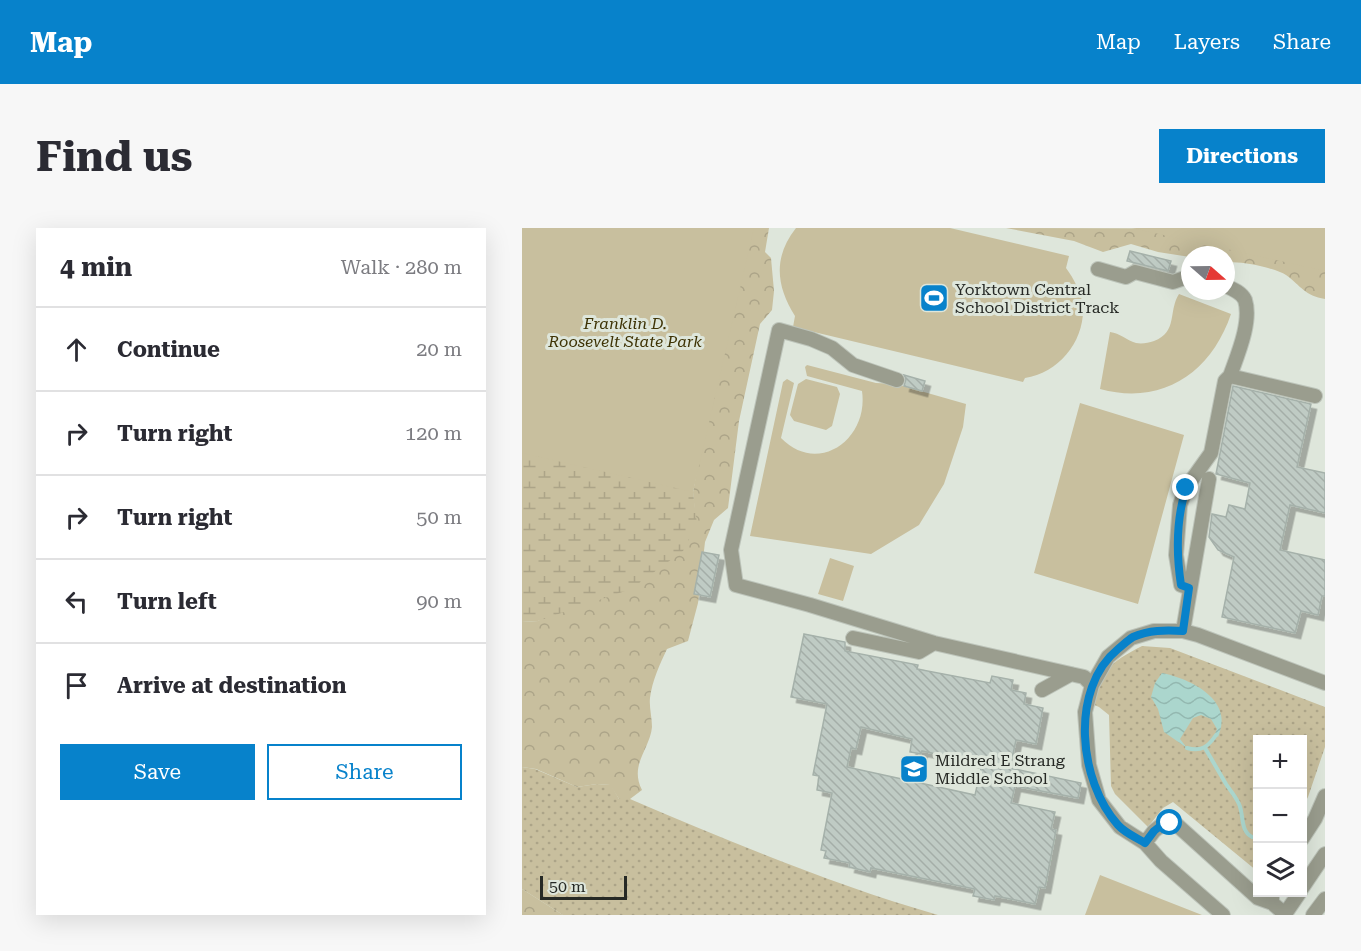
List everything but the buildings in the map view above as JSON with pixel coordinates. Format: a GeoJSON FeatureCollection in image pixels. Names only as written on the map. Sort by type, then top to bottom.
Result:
{"type":"FeatureCollection","features":[{"type":"Feature","properties":{"kind":"lane"},"geometry":{"type":"LineString","coordinates":[[1098,269],[1126,277],[1136,272],[1173,282],[1181,279]]}},
{"type":"Feature","properties":{"kind":"lane"},"geometry":{"type":"LineString","coordinates":[[1189,588],[1181,585],[1176,555],[1180,505],[1186,488],[1211,453],[1225,381],[1230,376],[1246,325],[1245,301],[1235,291]]}},
{"type":"Feature","properties":{"kind":"lane"},"geometry":{"type":"LineString","coordinates":[[897,380],[853,365],[832,348],[811,339],[779,330],[731,550],[736,585],[934,643],[1084,677],[1092,685]]}},
{"type":"Feature","properties":{"kind":"lane"},"geometry":{"type":"LineString","coordinates":[[1230,376],[1315,396]]}},
{"type":"Feature","properties":{"kind":"lane"},"geometry":{"type":"LineString","coordinates":[[1183,631],[1209,479]]}},
{"type":"Feature","properties":{"kind":"lane"},"geometry":{"type":"LineString","coordinates":[[1223,915],[1156,857],[1145,843],[1119,827],[1100,800],[1089,765],[1085,712],[1092,685],[1108,657],[1131,638],[1154,630],[1183,631],[1223,643],[1325,683]]}},
{"type":"Feature","properties":{"kind":"lane"},"geometry":{"type":"LineString","coordinates":[[853,638],[919,652],[934,643]]}},
{"type":"Feature","properties":{"kind":"lane"},"geometry":{"type":"LineString","coordinates":[[1042,690],[1071,674]]}},
{"type":"Feature","properties":{"kind":"lane"},"geometry":{"type":"LineString","coordinates":[[1307,831],[1325,796]]}},
{"type":"Feature","properties":{"kind":"lane"},"geometry":{"type":"LineString","coordinates":[[1145,843],[1164,823],[1177,825],[1258,898],[1272,898],[1284,914],[1296,897]]}},
{"type":"Feature","properties":{"kind":"lane"},"geometry":{"type":"LineString","coordinates":[[1307,881],[1325,854]]}},
{"type":"Feature","properties":{"kind":"lane"},"geometry":{"type":"LineString","coordinates":[[1313,915],[1325,898]]}},
{"type":"Feature","properties":{"kind":"green space"},"geometry":{"type":"Polygon","coordinates":[[[522,228],[693,492],[697,524],[683,551],[631,589],[538,621],[522,622],[522,228]]]}},
{"type":"Feature","properties":{"kind":"green space","name":"Franklin D. Roosevelt State Park"},"geometry":{"type":"Polygon","coordinates":[[[522,228],[754,228],[693,492],[522,453],[522,228]]]}},
{"type":"Feature","properties":{"kind":"green space"},"geometry":{"type":"Polygon","coordinates":[[[743,228],[769,228],[765,252],[771,258],[774,291],[772,310],[760,324],[739,421],[728,508],[714,520],[705,542],[698,603],[688,641],[667,649],[653,685],[650,701],[652,727],[638,773],[642,790],[630,799],[619,799],[610,785],[577,787],[536,769],[522,767],[522,622],[538,621],[696,524],[693,492],[743,228]]]}},
{"type":"Feature","properties":{"kind":"green space","name":"Yorktown Central School District Track"},"geometry":{"type":"Polygon","coordinates":[[[796,228],[950,228],[1069,256],[1066,268],[1077,286],[1083,306],[1080,331],[1068,353],[1059,362],[1049,370],[1025,378],[1023,382],[793,327],[795,316],[784,294],[780,272],[783,250],[796,228]]]}},
{"type":"Feature","properties":{"kind":"green space"},"geometry":{"type":"Polygon","coordinates":[[[1006,228],[1325,229],[1325,299],[1308,293],[1286,275],[1274,270],[1235,262],[1235,246],[1181,246],[1181,256],[1131,244],[1103,252],[1074,241],[1006,228]]]}},
{"type":"Feature","properties":{"kind":"green space"},"geometry":{"type":"Polygon","coordinates":[[[1132,228],[1325,228],[1325,271],[1235,251],[1235,246],[1213,246],[1132,228]]]}},
{"type":"Feature","properties":{"kind":"green space"},"geometry":{"type":"Polygon","coordinates":[[[1179,294],[1181,300],[1195,300],[1231,314],[1211,353],[1181,380],[1163,388],[1144,393],[1123,393],[1100,389],[1110,332],[1132,342],[1152,342],[1162,337],[1170,327],[1179,294]]]}},
{"type":"Feature","properties":{"kind":"green space"},"geometry":{"type":"Polygon","coordinates":[[[807,365],[876,383],[896,384],[966,404],[963,427],[944,484],[919,525],[871,554],[750,536],[783,382],[787,379],[794,383],[781,438],[795,449],[810,453],[825,452],[838,447],[858,424],[862,408],[862,391],[807,376],[805,367],[807,365]]]}},
{"type":"Feature","properties":{"kind":"green space"},"geometry":{"type":"Polygon","coordinates":[[[806,379],[837,387],[840,394],[832,426],[826,430],[794,421],[790,415],[798,384],[806,379]]]}},
{"type":"Feature","properties":{"kind":"green space"},"geometry":{"type":"Polygon","coordinates":[[[1080,403],[1184,435],[1138,604],[1034,573],[1080,403]]]}},
{"type":"Feature","properties":{"kind":"green space"},"geometry":{"type":"Polygon","coordinates":[[[830,558],[854,566],[843,601],[818,594],[830,558]]]}},
{"type":"Feature","properties":{"kind":"green space"},"geometry":{"type":"Polygon","coordinates":[[[1142,646],[1170,648],[1325,707],[1325,747],[1307,799],[1307,735],[1253,735],[1253,868],[1173,802],[1163,808],[1148,827],[1115,794],[1111,786],[1109,715],[1092,704],[1104,675],[1122,657],[1142,646]]]}},
{"type":"Feature","properties":{"kind":"green space"},"geometry":{"type":"Polygon","coordinates":[[[522,767],[535,769],[577,787],[597,784],[611,785],[619,799],[630,799],[744,847],[821,876],[938,915],[563,915],[522,889],[522,767]]]}},
{"type":"Feature","properties":{"kind":"green space"},"geometry":{"type":"Polygon","coordinates":[[[1100,875],[1202,915],[1085,915],[1100,875]]]}},
{"type":"Feature","properties":{"kind":"green space"},"geometry":{"type":"Polygon","coordinates":[[[522,889],[563,915],[522,915],[522,889]]]}},
{"type":"Feature","properties":{"kind":"water"},"geometry":{"type":"Polygon","coordinates":[[[1162,673],[1197,686],[1215,702],[1222,724],[1218,737],[1215,734],[1217,729],[1211,719],[1201,715],[1193,718],[1180,739],[1187,748],[1164,732],[1158,709],[1151,697],[1155,683],[1162,673]]]}},
{"type":"Feature","properties":{"kind":"waterway"},"geometry":{"type":"LineString","coordinates":[[1187,748],[1204,748],[1216,735]]}},
{"type":"Feature","properties":{"kind":"waterway"},"geometry":{"type":"LineString","coordinates":[[1205,748],[1238,801],[1244,827],[1252,837]]}},
{"type":"Feature","properties":{"kind":"place","name":"Yorktown Central School District Track"},"geometry":{"type":"Point","coordinates":[934,298]}},
{"type":"Feature","properties":{"kind":"place","name":"Mildred E Strang Middle School"},"geometry":{"type":"Point","coordinates":[914,769]}},
{"type":"Feature","properties":{"kind":"route"},"geometry":{"type":"LineString","coordinates":[[1170,823],[1164,823],[1145,843],[1119,827],[1100,800],[1089,765],[1085,712],[1092,685],[1108,657],[1131,638],[1154,630],[1183,631],[1189,588],[1181,585],[1176,555],[1180,505],[1186,488]]}}]}
